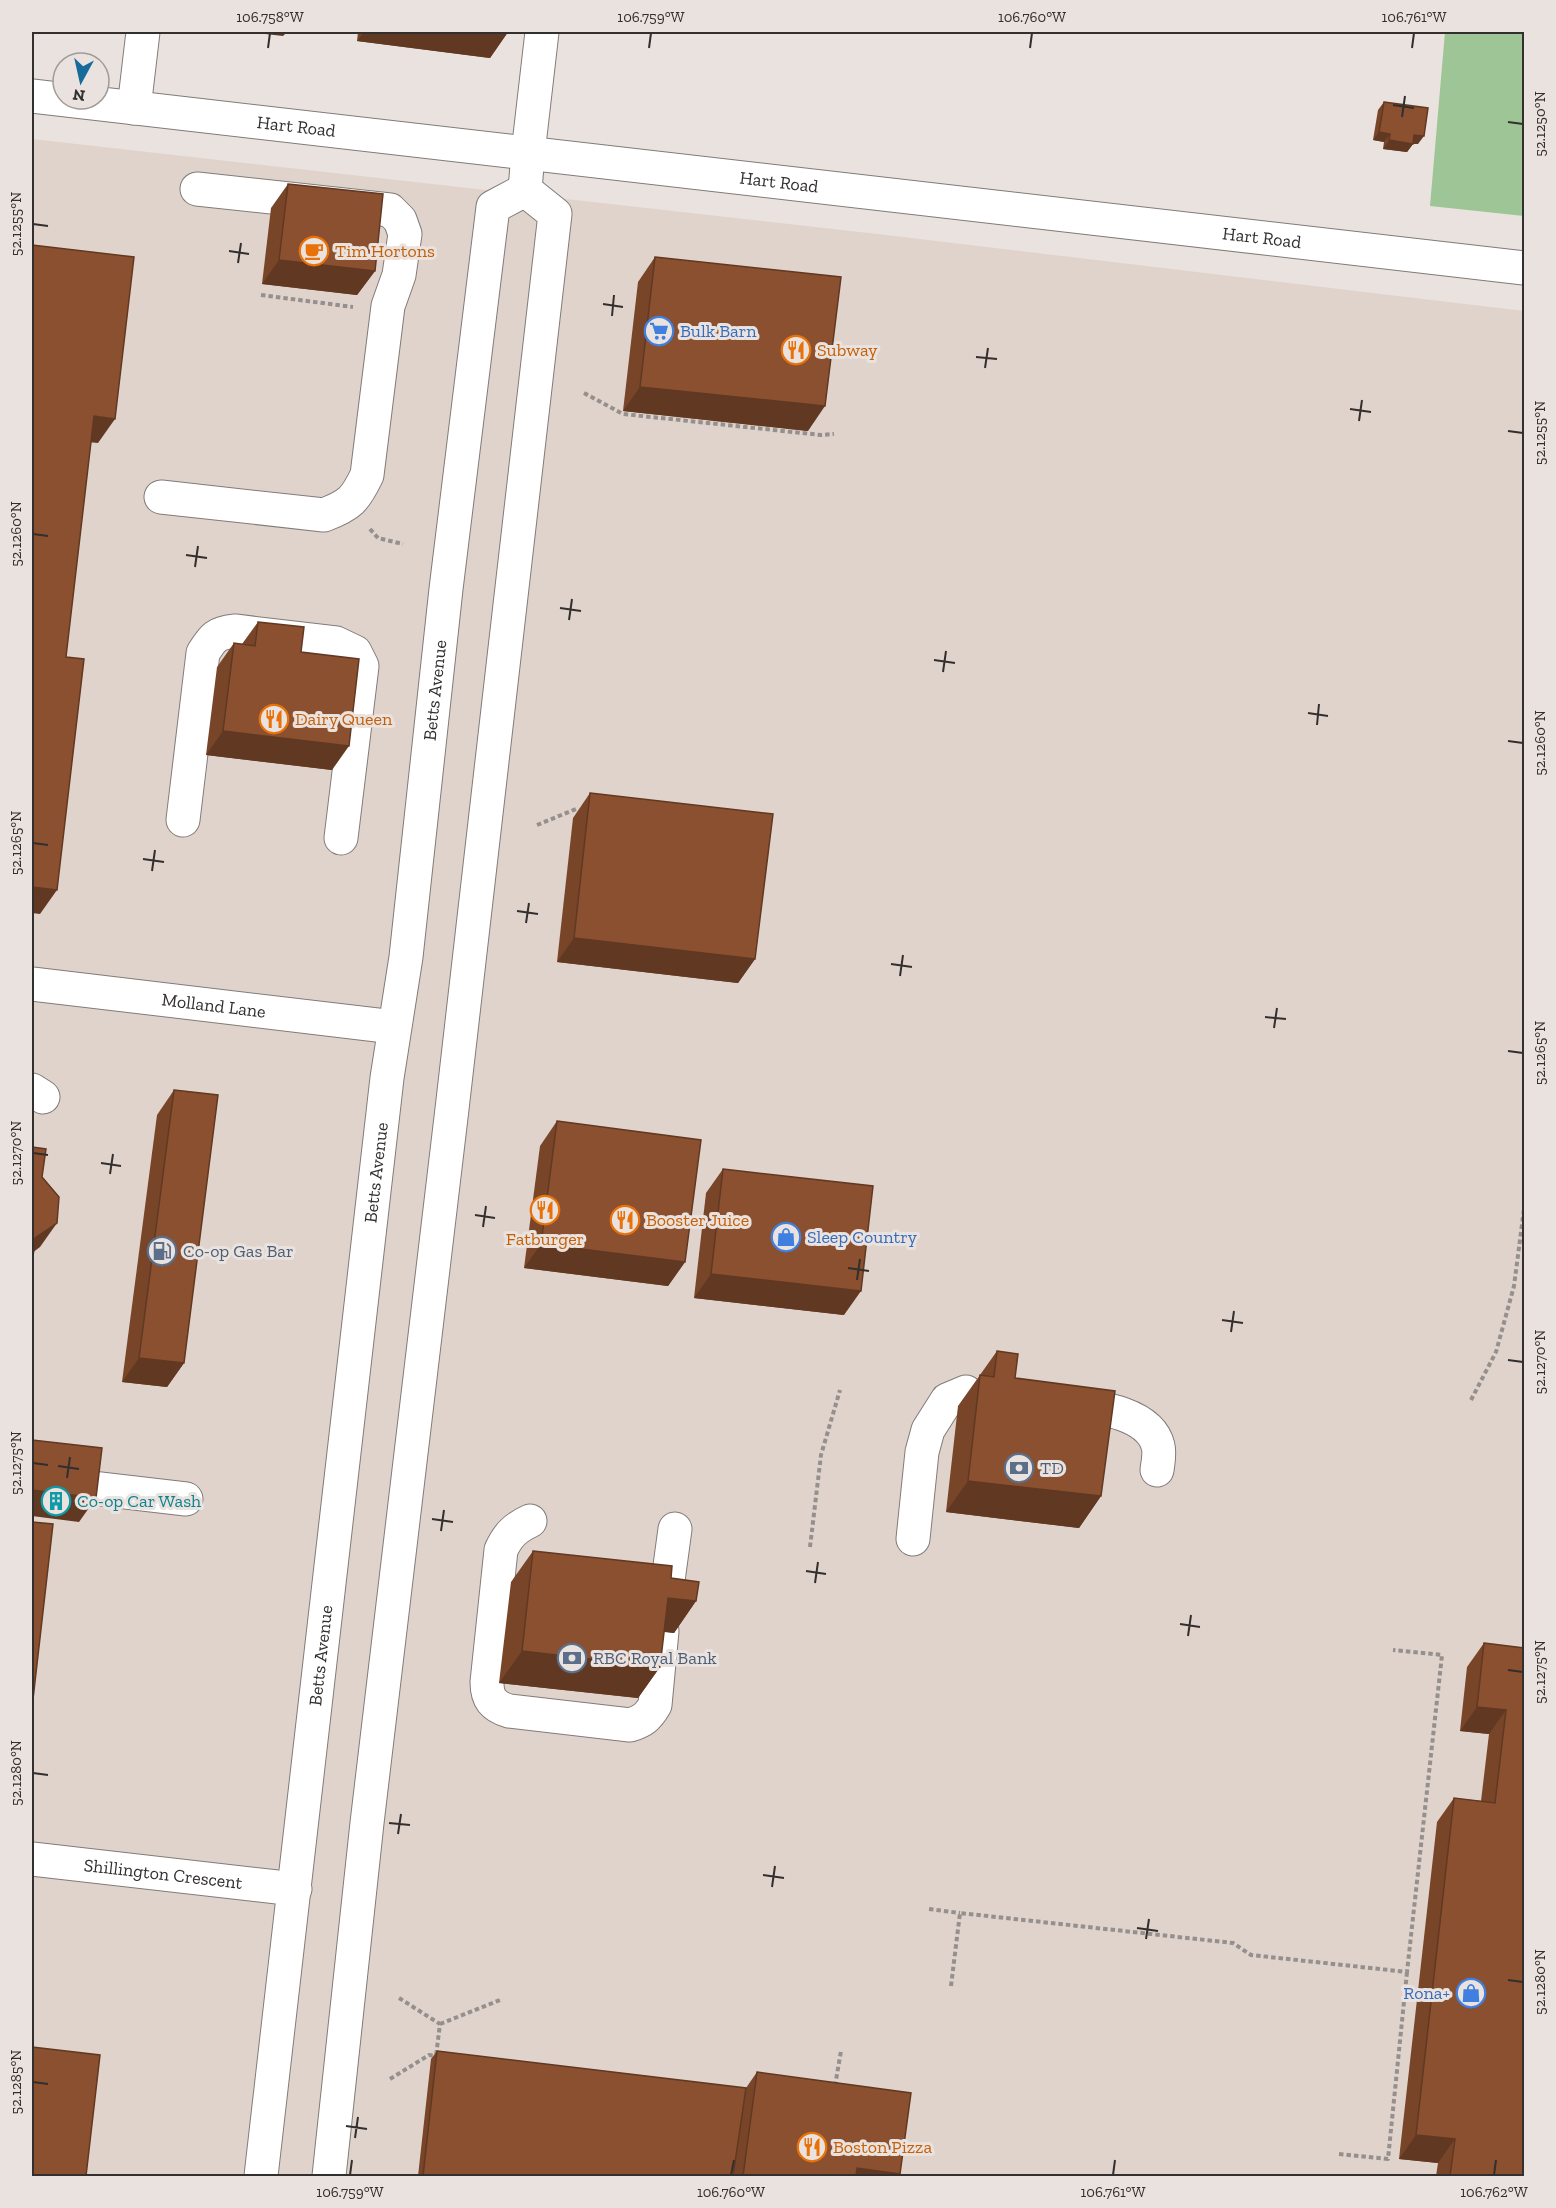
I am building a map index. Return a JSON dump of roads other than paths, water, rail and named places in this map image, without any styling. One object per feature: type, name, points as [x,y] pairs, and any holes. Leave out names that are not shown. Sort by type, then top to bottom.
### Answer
[{"type":"main road","points":[[134,108],[143,32]]},
{"type":"main road","points":[[329,2176],[366,1823],[453,1102],[555,214],[525,190],[542,32]]},
{"type":"main road","name":"Hart Road","points":[[32,96],[1524,268]]},
{"type":"main road","points":[[160,497],[324,515],[344,507],[358,494],[367,475],[388,309],[399,276],[405,234],[400,220],[390,210],[197,189]]},
{"type":"main road","name":"Betts Avenue","points":[[261,2176],[296,1889],[387,1078],[406,957],[446,589],[493,207],[525,190]]},
{"type":"main road","points":[[183,820],[203,653],[210,641],[220,633],[246,633],[336,643],[355,652],[362,666],[341,838]]},
{"type":"main road","name":"Molland Lane","points":[[32,984],[394,1027]]},
{"type":"main road","points":[[913,1539],[921,1452],[928,1430],[947,1400],[966,1392]]},
{"type":"main road","points":[[1039,1399],[1099,1408],[1129,1417],[1153,1432],[1159,1448],[1157,1470]]},
{"type":"main road","points":[[83,1486],[186,1499]]},
{"type":"main road","points":[[530,1521],[516,1528],[501,1550],[487,1682],[487,1693],[491,1702],[509,1711],[630,1725],[641,1722],[655,1705],[675,1530]]},
{"type":"main road","name":"Shillington Crescent","points":[[32,1859],[296,1889]]},
{"type":"place","name":"Tim Hortons","points":[[314,251]]},
{"type":"place","name":"Bulk Barn","points":[[659,331]]},
{"type":"place","name":"Subway","points":[[796,350]]},
{"type":"place","name":"Dairy Queen","points":[[274,719]]},
{"type":"place","name":"Fatburger","points":[[545,1210]]},
{"type":"place","name":"Booster Juice","points":[[625,1220]]},
{"type":"place","name":"Sleep Country","points":[[786,1237]]},
{"type":"place","name":"Co-op Gas Bar","points":[[162,1251]]},
{"type":"place","name":"TD","points":[[1019,1468]]},
{"type":"place","name":"Co-op Car Wash","points":[[56,1501]]},
{"type":"place","name":"RBC Royal Bank","points":[[572,1658]]},
{"type":"place","name":"Rona+","points":[[1471,1993]]},
{"type":"place","name":"Boston Pizza","points":[[812,2147]]}]
